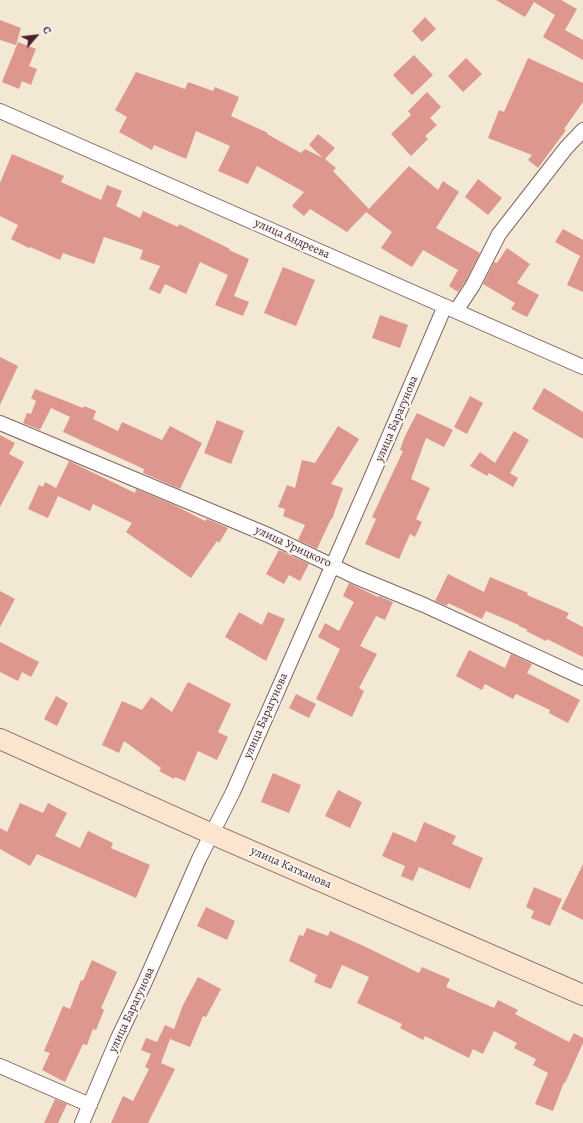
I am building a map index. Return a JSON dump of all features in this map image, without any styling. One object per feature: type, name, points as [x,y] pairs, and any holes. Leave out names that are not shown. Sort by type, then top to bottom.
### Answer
[{"type":"street","name":"улица Андреева","points":[[0,111],[583,367]]},
{"type":"street","name":"улица Барагунова","points":[[82,1123],[118,1038],[144,984],[199,859],[233,792],[332,566],[451,309],[473,285],[499,234],[566,148],[583,130]]},
{"type":"street","name":"улица Урицкого","points":[[0,423],[268,535],[356,577],[424,605],[583,678]]},
{"type":"street","name":"улица Катханова","points":[[0,740],[583,995]]},
{"type":"street","points":[[0,1066],[90,1105]]},
{"type":"building","points":[[496,0],[561,0],[577,9],[565,30],[583,40],[583,60],[543,37],[555,15],[534,2],[525,17]]},
{"type":"building","points":[[425,17],[436,29],[422,42],[412,31]]},
{"type":"building","points":[[0,20],[21,28],[16,45],[0,40]]},
{"type":"building","points":[[18,42],[36,49],[29,66],[37,69],[31,85],[22,81],[19,89],[2,82]]},
{"type":"building","points":[[414,55],[433,75],[412,95],[393,75]]},
{"type":"building","points":[[466,58],[482,74],[463,92],[448,76]]},
{"type":"building","points":[[528,58],[583,83],[583,102],[564,129],[566,130],[538,168],[528,160],[532,155],[488,138],[499,110],[504,112]]},
{"type":"building","points":[[136,72],[185,89],[188,82],[213,91],[215,87],[239,97],[231,116],[268,133],[267,134],[301,153],[305,149],[323,158],[309,145],[318,134],[335,148],[325,159],[336,168],[333,171],[369,209],[347,232],[310,209],[304,216],[292,206],[304,192],[257,166],[248,184],[218,171],[230,146],[196,131],[186,159],[154,145],[152,150],[119,132],[127,117],[115,110]]},
{"type":"building","points":[[427,92],[441,107],[430,118],[437,125],[425,136],[428,139],[411,156],[391,134],[411,115],[408,111]]},
{"type":"building","points":[[12,154],[64,176],[61,182],[101,200],[107,185],[122,191],[116,206],[140,218],[143,211],[178,227],[179,224],[249,259],[234,296],[249,302],[243,316],[215,305],[228,275],[200,262],[186,294],[165,284],[160,294],[149,289],[160,266],[140,259],[143,250],[104,237],[94,264],[63,253],[60,260],[11,239],[18,225],[0,216],[0,183]]},
{"type":"building","points":[[409,166],[438,190],[443,181],[459,192],[436,228],[480,253],[466,281],[458,292],[449,286],[458,270],[423,250],[412,267],[381,248],[392,232],[366,212]]},
{"type":"building","points":[[478,179],[502,198],[488,215],[465,197]]},
{"type":"building","points":[[563,229],[583,240],[583,292],[567,285],[580,256],[555,242]]},
{"type":"building","points":[[507,248],[530,264],[517,283],[539,295],[527,317],[511,309],[515,303],[483,284],[494,262],[497,263]]},
{"type":"building","points":[[283,267],[315,280],[296,326],[264,313]]},
{"type":"building","points":[[380,315],[408,325],[400,348],[372,338]]},
{"type":"building","points":[[0,357],[18,366],[0,405]]},
{"type":"building","points":[[544,388],[583,412],[583,439],[532,409]]},
{"type":"building","points":[[35,389],[83,408],[84,406],[96,411],[93,419],[118,431],[122,422],[162,440],[170,426],[202,443],[180,489],[143,473],[144,469],[63,432],[70,417],[51,408],[40,430],[23,423],[27,413],[31,414],[36,401],[31,398]]},
{"type":"building","points":[[470,396],[483,403],[467,434],[454,427]]},
{"type":"building","points":[[417,413],[453,430],[444,447],[426,438],[411,479],[430,488],[416,519],[422,522],[415,537],[410,534],[399,559],[365,544],[376,519],[372,517],[403,451],[400,450],[405,436]]},
{"type":"building","points":[[217,420],[244,431],[231,464],[204,453]]},
{"type":"building","points":[[338,426],[359,439],[331,484],[343,488],[332,519],[317,549],[298,540],[305,525],[283,516],[285,509],[278,507],[287,485],[295,488],[302,460],[315,463]]},
{"type":"building","points":[[514,431],[529,440],[510,473],[518,478],[513,487],[489,473],[487,476],[470,466],[480,452],[495,463]]},
{"type":"building","points":[[0,435],[15,443],[9,454],[24,462],[0,507]]},
{"type":"building","points":[[69,461],[135,493],[136,489],[172,504],[205,521],[207,519],[228,528],[219,543],[217,541],[191,578],[126,532],[132,523],[93,504],[90,511],[58,496],[48,518],[28,509],[39,485],[43,487],[45,482],[56,488]]},
{"type":"building","points":[[279,550],[309,564],[300,581],[289,575],[284,584],[266,574]]},
{"type":"building","points":[[448,574],[484,592],[490,577],[569,613],[566,618],[583,627],[583,657],[547,639],[546,641],[526,631],[528,630],[519,625],[486,611],[482,619],[448,603],[447,606],[435,601]]},
{"type":"building","points":[[349,583],[378,597],[379,596],[393,602],[385,620],[376,616],[360,646],[377,654],[359,688],[364,691],[352,717],[316,699],[340,649],[318,637],[325,623],[339,631],[354,602],[343,596]]},
{"type":"building","points":[[0,591],[15,599],[0,627]]},
{"type":"building","points":[[239,612],[262,625],[268,612],[285,619],[266,661],[225,637]]},
{"type":"building","points":[[0,642],[39,662],[31,677],[22,672],[18,681],[0,672]]},
{"type":"building","points":[[469,650],[505,668],[511,654],[532,664],[527,673],[580,700],[568,723],[549,713],[550,710],[516,694],[513,699],[485,684],[482,690],[456,676]]},
{"type":"building","points":[[188,682],[231,704],[218,732],[228,737],[217,760],[198,751],[185,781],[175,777],[174,779],[159,771],[161,768],[124,741],[119,753],[102,745],[122,701],[142,710],[151,697],[172,712]]},
{"type":"building","points":[[296,694],[316,704],[309,718],[289,708]]},
{"type":"building","points":[[56,696],[68,703],[57,726],[44,719]]},
{"type":"building","points":[[273,773],[301,785],[289,813],[261,802]]},
{"type":"building","points":[[338,790],[362,802],[350,828],[325,816]]},
{"type":"building","points":[[20,803],[43,813],[48,803],[67,813],[55,836],[80,848],[88,831],[113,843],[111,848],[150,865],[136,898],[37,854],[30,866],[0,849],[0,828],[7,832]]},
{"type":"building","points":[[424,822],[456,836],[452,844],[483,858],[470,889],[419,867],[413,881],[401,876],[405,866],[382,856],[393,832],[416,842]]},
{"type":"building","points":[[583,864],[583,920],[561,909]]},
{"type":"building","points":[[534,887],[562,899],[550,926],[531,918],[534,911],[526,907]]},
{"type":"building","points":[[206,907],[235,921],[227,940],[197,926]]},
{"type":"building","points":[[307,928],[328,936],[330,931],[419,973],[422,967],[450,979],[446,987],[494,1008],[498,1000],[518,1010],[515,1014],[569,1042],[574,1033],[583,1038],[583,1043],[565,1083],[564,1082],[553,1111],[535,1104],[548,1073],[533,1065],[536,1059],[514,1048],[517,1043],[494,1031],[483,1054],[473,1049],[469,1058],[425,1036],[423,1040],[400,1028],[402,1024],[357,1003],[369,977],[342,965],[331,989],[314,982],[317,975],[289,961],[299,935],[303,936]]},
{"type":"building","points":[[92,960],[117,972],[101,1008],[104,1010],[96,1030],[93,1029],[87,1045],[83,1044],[65,1082],[42,1070],[50,1053],[44,1051],[63,1006],[70,1009],[81,980],[83,981]]},
{"type":"building","points":[[198,977],[221,989],[206,1017],[203,1016],[190,1047],[170,1039],[161,1063],[175,1069],[148,1123],[111,1123],[123,1096],[133,1101],[149,1069],[145,1067],[151,1054],[141,1050],[146,1038],[157,1042],[165,1025],[174,1029],[183,1005]]},
{"type":"building","points":[[55,1099],[67,1104],[58,1123],[44,1123]]}]
